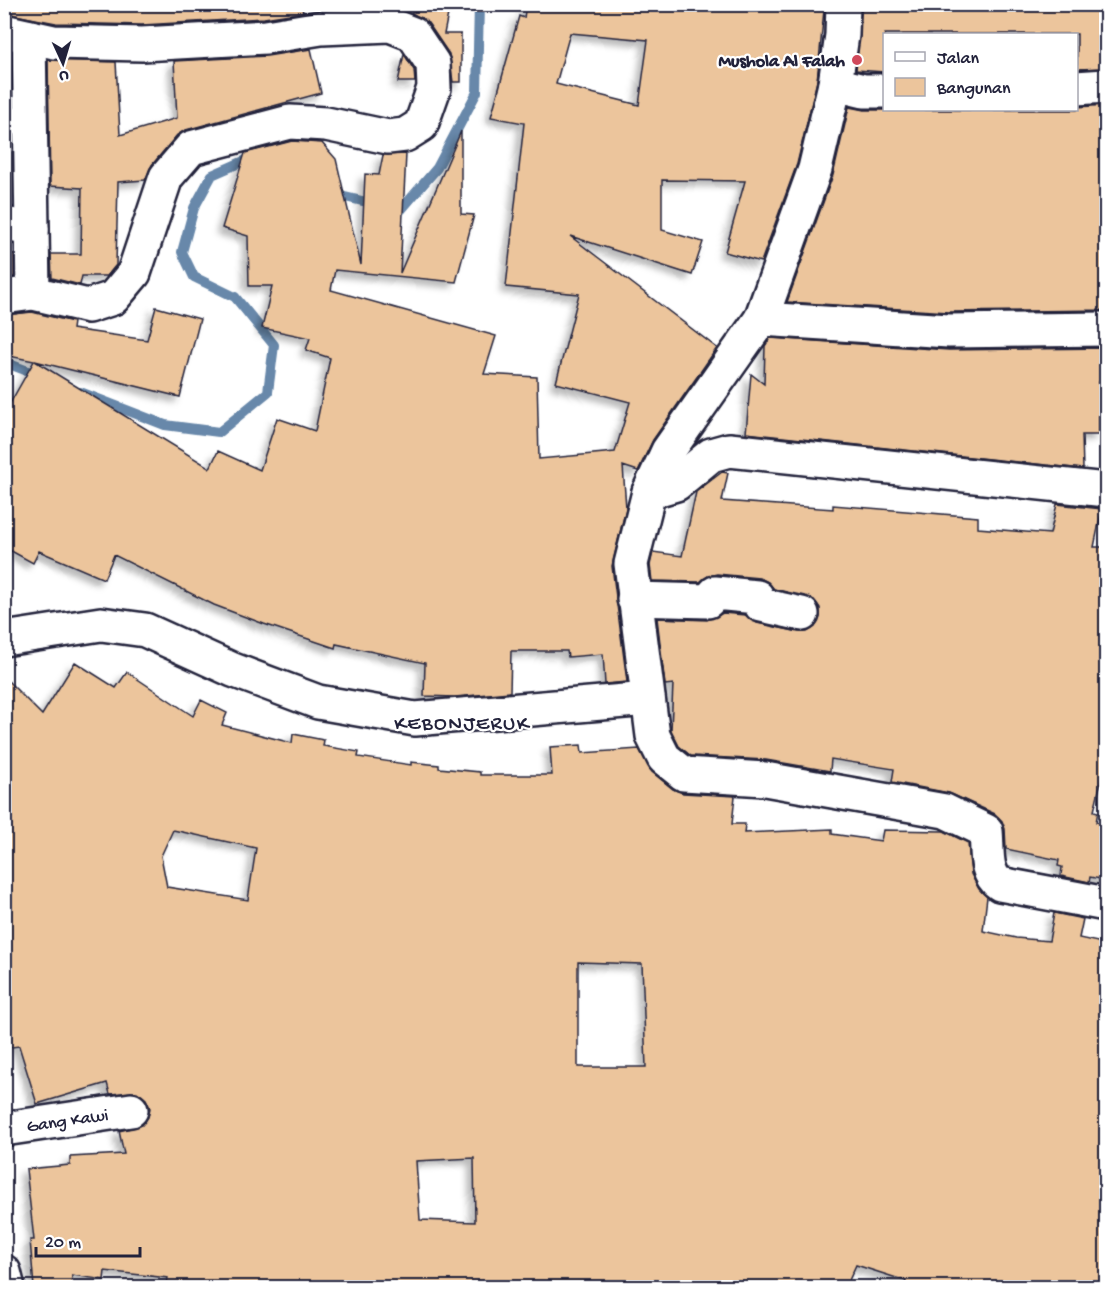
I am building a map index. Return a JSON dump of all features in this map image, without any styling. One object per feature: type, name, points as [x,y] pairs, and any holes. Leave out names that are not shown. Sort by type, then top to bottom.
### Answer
[{"type":"street","points":[[843,4],[842,35],[835,84],[814,170],[761,319],[668,451],[649,492],[631,564],[653,736],[664,758],[684,774],[765,779],[945,811],[986,831],[989,871],[992,878],[1000,884],[1107,904]]},
{"type":"street","points":[[392,15],[413,34],[433,64],[434,87],[421,125],[405,135],[388,137],[326,124],[290,122],[191,148],[166,177],[134,273],[113,298],[88,306],[19,295],[17,34],[54,42],[142,44],[266,37],[392,15]]},
{"type":"street","points":[[835,84],[864,91],[883,91]]},
{"type":"street","points":[[1078,88],[1107,87]]},
{"type":"street","points":[[761,319],[949,331],[1107,329]]},
{"type":"street","points":[[649,492],[676,484],[711,455],[729,450],[1107,489]]},
{"type":"street","points":[[634,599],[708,601],[715,593],[757,597],[760,605],[802,615]]},
{"type":"street","points":[[4,639],[101,624],[145,630],[233,670],[318,702],[415,719],[648,699]]},
{"type":"street","name":"Gang Kawi","points":[[4,1129],[131,1110]]},
{"type":"street","points":[[4,1272],[8,1287]]},
{"type":"building","points":[[4,4],[301,4],[303,12],[264,18],[142,25],[56,23],[4,13]]},
{"type":"building","points":[[414,4],[450,4],[444,34],[461,34],[461,82],[453,82],[449,54],[428,23],[412,13]]},
{"type":"building","points":[[526,4],[684,4],[711,7],[711,4],[749,4],[824,10],[817,81],[797,164],[761,262],[725,252],[745,181],[662,180],[662,230],[703,242],[692,275],[570,236],[717,348],[653,440],[638,471],[623,466],[626,508],[612,566],[627,682],[605,684],[603,654],[568,657],[567,651],[511,651],[510,692],[455,697],[424,696],[425,663],[336,644],[335,648],[264,624],[214,605],[114,555],[104,579],[39,551],[33,563],[4,547],[4,414],[34,361],[4,355],[4,315],[32,312],[73,322],[72,329],[147,340],[156,307],[200,319],[180,397],[35,361],[210,468],[218,451],[260,470],[277,418],[315,431],[330,358],[306,350],[310,338],[262,328],[272,286],[249,286],[248,236],[222,228],[245,153],[292,141],[322,143],[336,159],[361,265],[365,174],[379,175],[383,155],[406,154],[400,273],[461,131],[461,214],[474,215],[456,282],[335,270],[331,290],[496,336],[484,374],[537,377],[539,459],[615,452],[630,402],[556,383],[579,294],[506,287],[524,123],[491,117],[519,16],[524,18]],"holes":[[[570,33],[648,40],[639,105],[556,84]]]},
{"type":"building","points":[[862,4],[1022,4],[1022,9],[1056,4],[1098,4],[1100,25],[1107,24],[1107,68],[1078,69],[1078,33],[883,33],[883,72],[856,70]]},
{"type":"building","points":[[311,49],[321,93],[186,130],[177,135],[152,165],[145,180],[118,182],[116,265],[107,276],[82,276],[80,285],[52,278],[51,254],[81,254],[82,188],[50,186],[48,60],[116,62],[120,135],[177,118],[174,61],[267,56]]},
{"type":"building","points":[[4,50],[10,52],[12,120],[4,119]]},
{"type":"building","points":[[404,54],[414,70],[415,82],[398,82]]},
{"type":"building","points":[[1107,105],[1107,310],[949,312],[787,302],[833,175],[849,107],[883,111],[1078,111],[1078,107]]},
{"type":"building","points":[[4,253],[14,254],[14,277],[4,278]]},
{"type":"building","points":[[770,338],[949,350],[1107,348],[1107,382],[1099,382],[1099,435],[1082,435],[1083,469],[746,433],[751,374],[764,384],[765,346]]},
{"type":"building","points":[[722,472],[728,473],[722,501],[833,509],[833,505],[978,517],[978,528],[1050,534],[1057,504],[1102,509],[1094,547],[1107,547],[1107,756],[1094,811],[1098,812],[1096,822],[1107,824],[1107,880],[1090,877],[1089,882],[1061,876],[1062,867],[1058,866],[1059,860],[1006,849],[1005,829],[1002,821],[995,814],[949,793],[892,782],[894,769],[831,759],[830,771],[766,760],[691,756],[679,746],[671,730],[673,684],[665,685],[657,618],[707,620],[723,613],[745,615],[757,623],[807,632],[815,627],[820,617],[820,608],[814,600],[774,589],[768,582],[759,578],[717,574],[708,576],[700,582],[652,581],[650,565],[653,552],[682,556],[696,492]]},
{"type":"building","points":[[75,662],[116,688],[127,672],[193,716],[201,700],[227,713],[222,725],[292,743],[293,734],[324,740],[323,746],[359,752],[358,757],[411,765],[411,762],[439,765],[439,768],[480,772],[480,775],[552,775],[550,747],[581,745],[582,753],[639,749],[652,772],[673,789],[683,793],[735,796],[732,824],[745,824],[744,833],[832,829],[832,834],[881,841],[883,830],[944,831],[968,843],[971,874],[979,889],[987,897],[983,931],[1016,938],[1049,941],[1054,913],[1083,919],[1079,938],[1107,944],[1107,1287],[904,1287],[906,1281],[856,1265],[846,1287],[417,1285],[416,1287],[166,1287],[168,1278],[105,1271],[104,1280],[72,1275],[71,1287],[34,1287],[30,1240],[34,1240],[26,1169],[70,1165],[70,1157],[124,1154],[119,1131],[142,1125],[148,1117],[150,1108],[146,1099],[137,1092],[110,1094],[107,1083],[37,1104],[19,1046],[4,1048],[4,677],[42,715]],"holes":[[[173,830],[256,848],[248,900],[167,887],[161,856]],[[578,962],[642,964],[646,1067],[578,1067]],[[474,1158],[475,1222],[420,1220],[416,1161]]]},
{"type":"waterway","points":[[332,194],[401,210],[437,168],[477,92],[479,4]]},
{"type":"waterway","points":[[80,392],[165,425],[219,432],[268,392],[274,345],[235,297],[194,277],[182,252],[194,208],[212,175],[253,157]]},
{"type":"waterway","points":[[4,362],[41,376]]},
{"type":"place","name":"Mushola Al Falah","points":[[857,60]]},
{"type":"district","name":"KEBONJERUK","points":[[462,722]]}]
